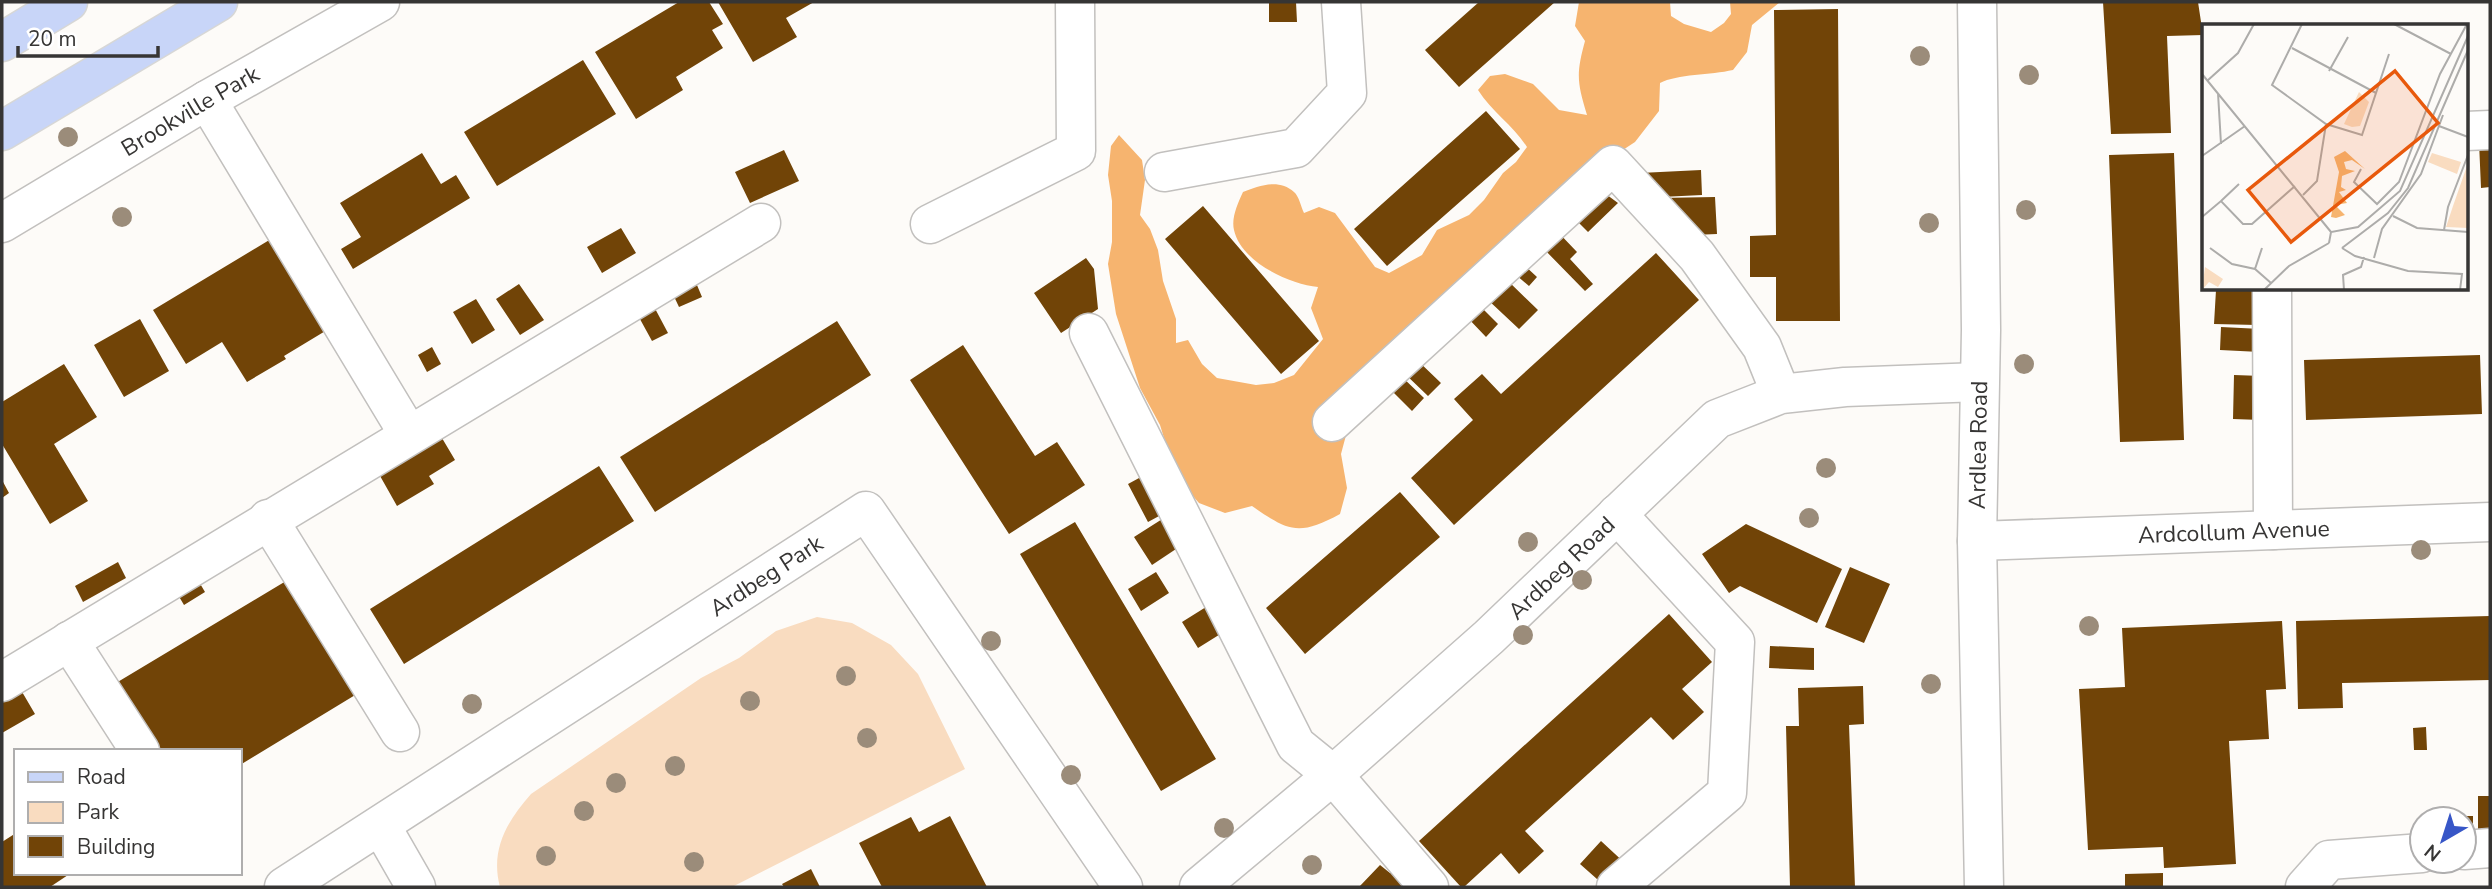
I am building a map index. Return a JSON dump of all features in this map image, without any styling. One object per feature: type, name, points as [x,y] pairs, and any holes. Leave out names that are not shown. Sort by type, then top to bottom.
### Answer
[{"type":"main road","points":[[2,42],[68,2]]},
{"type":"main road","points":[[2,131],[218,2]]},
{"type":"street","name":"Brookville Park","points":[[2,223],[207,100],[380,2]]},
{"type":"street","points":[[930,224],[1076,151],[1075,2]]},
{"type":"street","points":[[1164,172],[1296,148],[1347,93],[1341,2]]},
{"type":"street","name":"Ardlea Road","points":[[1978,2],[1981,330],[1977,541],[1984,887]]},
{"type":"street","points":[[207,100],[409,435]]},
{"type":"street","points":[[2468,131],[2490,130]]},
{"type":"street","points":[[1332,422],[1613,165],[1705,267],[1762,347],[1781,394]]},
{"type":"street","points":[[2,682],[761,222]]},
{"type":"street","points":[[2272,290],[2273,530]]},
{"type":"street","points":[[1089,333],[1296,745],[1333,775],[1429,887]]},
{"type":"street","name":"Ardbeg Road","points":[[1199,887],[1333,775],[1489,637],[1717,419],[1781,394],[1845,387],[1979,382]]},
{"type":"street","name":"Ardbeg Park","points":[[284,887],[866,511],[1123,887]]},
{"type":"street","points":[[1616,887],[1727,793],[1735,642],[1617,514]]},
{"type":"street","points":[[268,519],[400,732]]},
{"type":"street","name":"Ardcollum Avenue","points":[[1977,541],[2490,522]]},
{"type":"street","points":[[69,641],[138,749]]},
{"type":"street","points":[[381,826],[416,887]]},
{"type":"street","points":[[2305,887],[2329,860],[2408,854]]},
{"type":"green space","points":[[817,617],[852,623],[891,645],[918,674],[965,769],[732,887],[500,887],[497,873],[499,848],[508,826],[531,794],[701,678],[739,658],[776,631]]},
{"type":"shaded area","points":[[1579,2],[1670,2],[1671,16],[1684,24],[1711,32],[1731,14],[1730,2],[1780,2],[1752,25],[1747,52],[1733,70],[1675,78],[1660,83],[1659,111],[1635,142],[1597,167],[1349,424],[1341,454],[1347,488],[1340,514],[1314,526],[1294,528],[1285,526],[1252,506],[1225,513],[1199,503],[1185,487],[1170,457],[1160,425],[1140,388],[1116,314],[1108,264],[1112,242],[1112,201],[1108,175],[1111,146],[1119,135],[1142,160],[1145,180],[1140,215],[1150,229],[1158,250],[1163,281],[1176,319],[1176,343],[1188,340],[1202,364],[1217,378],[1256,385],[1274,383],[1294,375],[1323,339],[1311,308],[1318,287],[1294,281],[1268,269],[1238,242],[1233,221],[1243,192],[1268,184],[1282,185],[1296,194],[1304,213],[1319,207],[1335,213],[1375,267],[1389,273],[1422,255],[1437,230],[1469,215],[1527,147],[1478,90],[1490,76],[1505,74],[1533,84],[1559,110],[1587,115],[1579,78],[1585,41],[1575,26]]},
{"type":"building","points":[[679,2],[709,2],[723,24],[712,30],[723,48],[676,77],[683,90],[636,119],[595,52]]},
{"type":"building","points":[[718,2],[814,2],[786,18],[797,37],[753,62]]},
{"type":"building","points":[[1269,2],[1296,2],[1297,22],[1269,22]]},
{"type":"building","points":[[1479,2],[1555,2],[1459,87],[1425,50]]},
{"type":"building","points":[[2103,2],[2198,2],[2202,35],[2167,36],[2171,133],[2111,134]]},
{"type":"building","points":[[1838,9],[1840,321],[1776,321],[1776,277],[1750,277],[1750,236],[1776,235],[1774,10]]},
{"type":"building","points":[[583,60],[616,114],[497,186],[464,132]]},
{"type":"building","points":[[1486,111],[1520,149],[1387,266],[1354,229]]},
{"type":"building","points":[[2479,142],[2490,142],[2490,187],[2481,188]]},
{"type":"building","points":[[784,150],[799,181],[750,203],[735,172]]},
{"type":"building","points":[[422,153],[441,184],[456,175],[470,198],[353,269],[341,249],[361,237],[340,203]]},
{"type":"building","points":[[2174,153],[2184,440],[2120,442],[2109,155]]},
{"type":"building","points":[[1701,170],[1702,195],[1661,197],[1640,173]]},
{"type":"building","points":[[1599,189],[1618,203],[1588,232],[1572,216]]},
{"type":"building","points":[[1715,197],[1717,234],[1693,235],[1659,198]]},
{"type":"building","points":[[1203,206],[1319,341],[1281,374],[1165,239]]},
{"type":"building","points":[[621,228],[636,253],[602,273],[587,247]]},
{"type":"building","points":[[1555,229],[1577,252],[1570,259],[1593,284],[1585,291],[1540,245]]},
{"type":"building","points":[[271,239],[327,330],[247,382],[222,342],[186,364],[153,310]]},
{"type":"building","points":[[1656,253],[1699,300],[1454,525],[1411,478],[1473,420],[1454,399],[1482,374],[1501,394]]},
{"type":"building","points":[[1086,258],[1094,269],[1098,309],[1061,333],[1034,293]]},
{"type":"building","points":[[1524,265],[1537,277],[1529,286],[1516,275]]},
{"type":"building","points":[[694,278],[702,297],[679,307],[670,288]]},
{"type":"building","points":[[1506,279],[1538,310],[1519,329],[1487,299]]},
{"type":"building","points":[[519,284],[544,320],[520,335],[496,299]]},
{"type":"building","points":[[2216,290],[2258,291],[2257,325],[2214,324]]},
{"type":"building","points":[[476,299],[495,330],[472,344],[453,312]]},
{"type":"building","points":[[651,301],[668,333],[652,341],[635,310]]},
{"type":"building","points":[[1477,303],[1498,324],[1486,337],[1465,315]]},
{"type":"building","points":[[140,319],[169,371],[124,397],[94,345]]},
{"type":"building","points":[[837,321],[871,375],[655,512],[620,457]]},
{"type":"building","points":[[2221,327],[2261,329],[2260,352],[2220,350]]},
{"type":"building","points":[[963,345],[1035,456],[1057,442],[1085,485],[1009,534],[910,380]]},
{"type":"building","points":[[432,347],[441,364],[427,372],[418,355]]},
{"type":"building","points":[[2480,355],[2482,414],[2306,420],[2304,360]]},
{"type":"building","points":[[1416,359],[1441,383],[1428,396],[1403,372]]},
{"type":"building","points":[[64,364],[97,417],[54,444],[88,501],[50,524],[2,444],[2,402]]},
{"type":"building","points":[[1400,375],[1424,398],[1412,411],[1388,387]]},
{"type":"building","points":[[2234,375],[2262,376],[2261,420],[2233,419]]},
{"type":"building","points":[[439,433],[455,460],[429,476],[434,484],[397,506],[375,467]]},
{"type":"building","points":[[599,466],[634,521],[404,664],[370,609]]},
{"type":"building","points":[[1152,471],[1172,509],[1148,522],[1128,484]]},
{"type":"building","points":[[2,480],[9,493],[2,498]]},
{"type":"building","points":[[1400,492],[1440,537],[1305,654],[1266,608]]},
{"type":"building","points":[[1167,516],[1185,543],[1152,565],[1134,537]]},
{"type":"building","points":[[1075,522],[1216,759],[1161,791],[1020,554]]},
{"type":"building","points":[[1746,524],[1842,569],[1817,623],[1740,586],[1729,593],[1702,554]]},
{"type":"building","points":[[118,562],[126,578],[83,602],[75,586]]},
{"type":"building","points":[[1850,567],[1890,584],[1864,643],[1825,627]]},
{"type":"building","points":[[192,570],[205,592],[184,605],[171,583]]},
{"type":"building","points":[[301,572],[370,686],[242,764],[242,749],[156,749],[116,683]]},
{"type":"building","points":[[1156,572],[1169,593],[1141,611],[1128,589]]},
{"type":"building","points":[[1214,602],[1230,628],[1198,648],[1182,622]]},
{"type":"building","points":[[1669,614],[1712,662],[1682,689],[1704,712],[1673,740],[1651,717],[1525,831],[1544,851],[1519,874],[1501,853],[1461,887],[1419,841]]},
{"type":"building","points":[[2490,616],[2490,680],[2342,683],[2343,708],[2298,709],[2296,621]]},
{"type":"building","points":[[2282,621],[2286,689],[2266,690],[2269,739],[2229,741],[2236,864],[2164,868],[2163,847],[2088,850],[2079,689],[2125,687],[2122,628]]},
{"type":"building","points":[[1770,646],[1814,648],[1814,670],[1769,668]]},
{"type":"building","points":[[18,685],[35,714],[2,733],[2,694]]},
{"type":"building","points":[[1863,686],[1864,724],[1849,725],[1855,887],[1790,887],[1786,726],[1799,726],[1798,688]]},
{"type":"building","points":[[2426,727],[2427,750],[2414,750],[2413,728]]},
{"type":"building","points":[[2478,796],[2490,796],[2490,836],[2478,836]]},
{"type":"building","points":[[950,816],[987,887],[882,887],[859,843],[911,817],[919,832]]},
{"type":"building","points":[[14,834],[14,875],[68,875],[50,887],[2,887],[2,842]]},
{"type":"building","points":[[1601,841],[1628,866],[1606,887],[1580,864]]},
{"type":"building","points":[[1399,864],[1422,887],[1359,887],[1380,865],[1390,873]]},
{"type":"building","points":[[811,869],[820,887],[784,887],[782,884]]},
{"type":"building","points":[[2163,873],[2163,887],[2125,887],[2125,874]]}]
